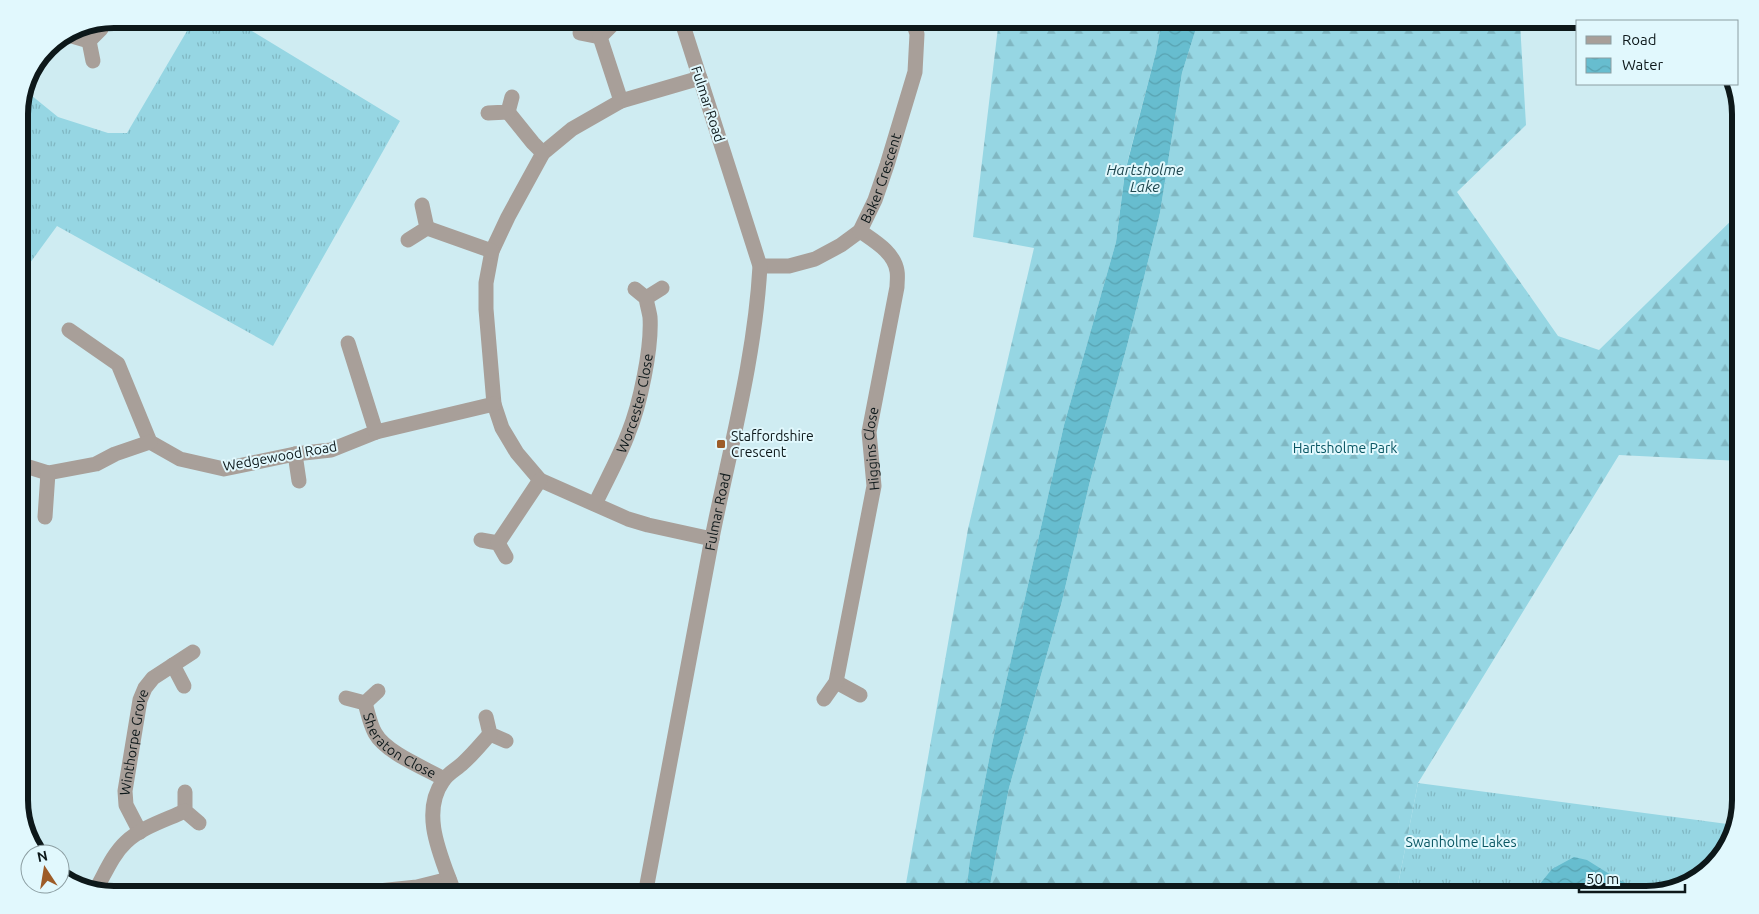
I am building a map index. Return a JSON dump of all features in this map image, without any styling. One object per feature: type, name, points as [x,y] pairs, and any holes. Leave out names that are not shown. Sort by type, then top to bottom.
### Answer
[{"type":"street","points":[[600,37],[609,28]]},
{"type":"street","name":"Fulmar Road","points":[[647,886],[712,539],[752,341],[758,306],[760,266],[684,28]]},
{"type":"street","name":"Baker Crescent","points":[[760,266],[789,266],[815,259],[841,245],[860,231],[881,183],[915,72],[917,34],[915,28]]},
{"type":"street","points":[[89,41],[101,29]]},
{"type":"street","points":[[580,33],[600,37]]},
{"type":"street","points":[[75,37],[89,41]]},
{"type":"street","points":[[600,37],[621,101]]},
{"type":"street","points":[[89,41],[93,61]]},
{"type":"street","points":[[700,78],[621,101],[572,129],[543,153],[508,217],[492,251],[486,282],[486,300],[494,404],[502,428],[517,453],[540,480],[628,519],[712,539]]},
{"type":"street","points":[[508,112],[512,97]]},
{"type":"street","points":[[508,112],[543,153]]},
{"type":"street","points":[[488,113],[508,112]]},
{"type":"street","points":[[422,205],[427,228]]},
{"type":"street","points":[[427,228],[492,251]]},
{"type":"street","points":[[408,240],[427,228]]},
{"type":"street","name":"Higgins Close","points":[[824,699],[836,682],[874,486],[869,432],[897,288],[898,272],[893,259],[860,231]]},
{"type":"street","name":"Worcester Close","points":[[596,504],[629,433],[638,400],[650,336],[650,317],[640,294],[662,288]]},
{"type":"street","points":[[28,467],[48,473],[96,464],[115,454],[150,442],[118,364],[69,330]]},
{"type":"street","points":[[348,343],[376,432]]},
{"type":"street","name":"Wedgewood Road","points":[[150,442],[180,459],[224,470],[295,454],[330,450],[376,432],[494,404]]},
{"type":"street","points":[[295,454],[299,481]]},
{"type":"street","points":[[45,517],[48,473]]},
{"type":"street","points":[[498,544],[540,480]]},
{"type":"street","points":[[481,540],[498,544],[506,557]]},
{"type":"street","name":"Winthorpe Grove","points":[[140,832],[126,804],[125,791],[140,700],[145,688],[153,678],[193,652]]},
{"type":"street","points":[[173,665],[184,686]]},
{"type":"street","points":[[836,682],[860,695]]},
{"type":"street","name":"Sheraton Close","points":[[365,703],[378,691]]},
{"type":"street","name":"Sheraton Close","points":[[346,698],[365,703]]},
{"type":"street","name":"Sheraton Close","points":[[365,703],[375,733],[382,742],[395,752],[444,779]]},
{"type":"street","points":[[486,717],[490,734]]},
{"type":"street","points":[[452,886],[433,831],[432,808],[436,793],[444,779],[463,763],[490,734]]},
{"type":"street","points":[[490,734],[506,741]]},
{"type":"street","points":[[185,792],[185,811],[199,824]]},
{"type":"street","points":[[98,885],[113,859],[126,842],[140,832],[185,811]]},
{"type":"street","points":[[421,886],[449,879]]},
{"type":"green space","points":[[189,28],[247,28],[400,121],[273,346],[57,226],[28,266],[28,108],[30,94],[58,117],[108,133],[127,133]]},
{"type":"green space","points":[[998,28],[1160,28],[1156,52],[1125,171],[1116,242],[1064,425],[992,744],[970,858],[967,886],[906,886],[968,529],[1034,248],[973,237]]},
{"type":"green space","name":"Hartsholme Park","points":[[1196,28],[1520,28],[1526,125],[1457,192],[1558,336],[1599,350],[1731,221],[1732,461],[1619,455],[1418,783],[1398,886],[990,886],[1009,788],[1062,601],[1090,481],[1127,346],[1160,213],[1182,73]]},
{"type":"green space","name":"Swanholme Lakes","points":[[1418,783],[1728,824],[1723,839],[1702,865],[1693,872],[1668,884],[1657,886],[1398,886]]},
{"type":"water","name":"Hartsholme Lake","points":[[1160,28],[1196,28],[1182,73],[1160,213],[1127,346],[1090,481],[1062,601],[1009,788],[990,886],[967,886],[970,858],[992,744],[1064,425],[1116,242],[1125,172]]},
{"type":"water","points":[[1574,857],[1587,860],[1619,880],[1633,886],[1538,886],[1552,869]]},
{"type":"place","name":"Staffordshire Crescent","points":[[721,444]]}]
